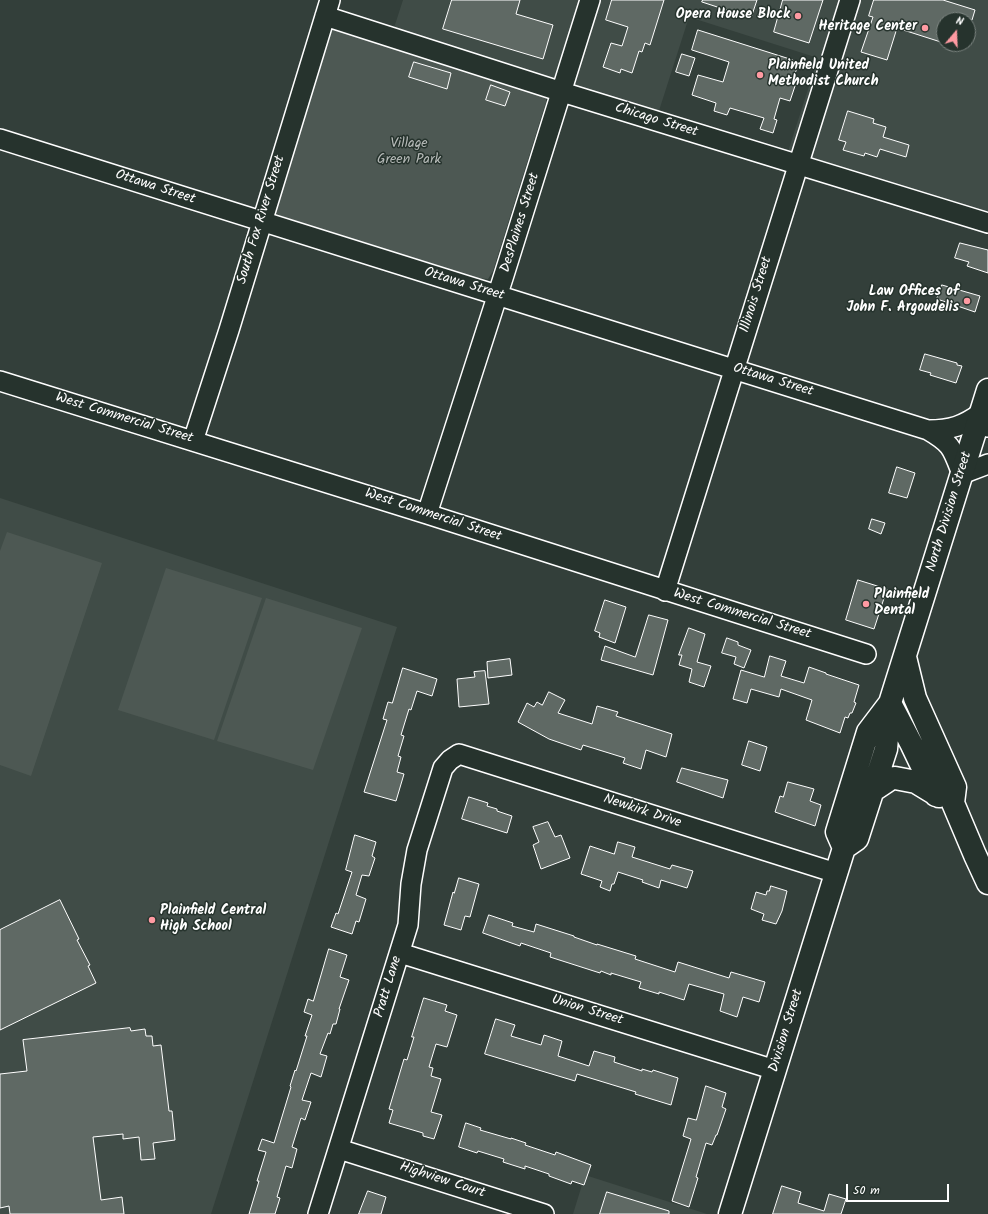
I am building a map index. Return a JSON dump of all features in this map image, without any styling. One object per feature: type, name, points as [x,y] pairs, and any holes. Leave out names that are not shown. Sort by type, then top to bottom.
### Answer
[{"type":"main road","name":"North Division Street","points":[[890,703],[962,474],[984,420],[988,390]]},
{"type":"main road","points":[[905,657],[915,698],[955,787],[944,799]]},
{"type":"main road","points":[[844,848],[837,832],[868,732],[890,703],[912,745],[981,857],[988,883]]},
{"type":"main road","name":"Division Street","points":[[730,1214],[844,848],[857,839],[886,749],[890,703]]},
{"type":"main road","points":[[872,791],[890,779],[895,778],[916,782],[944,799]]},
{"type":"street","name":"DesPlaines Street","points":[[427,514],[498,296],[590,0]]},
{"type":"street","name":"Illinois Street","points":[[665,591],[733,369],[833,58],[850,0]]},
{"type":"street","name":"Chicago Street","points":[[328,8],[562,92],[988,223]]},
{"type":"street","name":"South Fox River Street","points":[[193,441],[229,330],[328,8]]},
{"type":"street","name":"Ottawa Street","points":[[0,139],[928,430],[948,443],[953,450],[962,474]]},
{"type":"street","name":"West Commercial Street","points":[[0,380],[866,654]]},
{"type":"street","name":"Ottawa Street","points":[[928,430],[943,430],[970,422],[984,420]]},
{"type":"street","points":[[962,474],[988,464]]},
{"type":"street","name":"Newkirk Drive","points":[[450,760],[459,754],[836,873]]},
{"type":"street","name":"Pratt Lane","points":[[318,1214],[408,925],[411,884],[417,850],[444,768],[450,760]]},
{"type":"street","name":"Union Street","points":[[400,953],[775,1070]]},
{"type":"street","name":"Highview Court","points":[[339,1149],[544,1214]]},
{"type":"shaded area","points":[[403,0],[988,0],[988,221],[786,158],[818,58],[689,17],[657,117],[392,34]]},
{"type":"shaded area","name":"Plainfield Central High School","points":[[0,498],[397,627],[211,1214],[0,1214]]},
{"type":"shaded area","points":[[585,1175],[707,1214],[573,1214]]},
{"type":"green space","name":"Village Green Park","points":[[330,27],[544,94],[546,97],[546,102],[493,271],[488,279],[477,278],[281,216],[276,213],[273,208]]},
{"type":"green space","points":[[7,532],[102,563],[31,776],[0,765],[0,551]]},
{"type":"green space","points":[[166,568],[262,598],[214,740],[118,710]]},
{"type":"green space","points":[[266,598],[362,628],[313,770],[217,741]]},
{"type":"building","points":[[452,0],[520,0],[516,14],[553,25],[543,59],[443,29]]},
{"type":"building","points":[[612,0],[664,0],[650,45],[645,43],[642,52],[639,51],[632,73],[621,69],[620,73],[603,67],[611,43],[622,46],[628,27],[606,20]]},
{"type":"building","points":[[703,0],[757,0],[751,18],[702,2]]},
{"type":"building","name":"Opera House Block","points":[[783,0],[823,0],[809,43],[774,32]]},
{"type":"building","name":"Heritage Center","points":[[874,0],[943,0],[975,10],[974,12],[936,12],[936,40],[897,28],[887,60],[861,52],[873,17],[869,16]]},
{"type":"building","name":"Plainfield United Methodist Church","points":[[698,30],[793,60],[791,67],[797,68],[792,82],[796,83],[790,101],[780,98],[774,119],[777,120],[773,133],[760,129],[764,118],[730,108],[727,115],[714,111],[716,103],[692,95],[698,75],[723,82],[729,62],[692,50]]},
{"type":"building","points":[[682,54],[695,58],[689,76],[676,72]]},
{"type":"building","points":[[414,62],[451,73],[447,89],[409,77]]},
{"type":"building","points":[[491,85],[510,92],[505,106],[486,100]]},
{"type":"building","points":[[848,111],[874,119],[873,123],[886,127],[883,137],[909,145],[906,157],[880,149],[877,157],[865,153],[864,156],[843,150],[846,142],[839,140]]},
{"type":"building","points":[[960,243],[988,250],[988,273],[967,266],[969,262],[955,258]]},
{"type":"building","points":[[942,285],[980,296],[975,312],[937,299]]},
{"type":"building","points":[[925,354],[957,363],[957,365],[962,366],[956,383],[930,375],[931,373],[920,370]]},
{"type":"building","points":[[897,467],[915,473],[907,498],[889,493]]},
{"type":"building","points":[[872,519],[885,523],[881,534],[869,529]]},
{"type":"building","name":"Plainfield Dental","points":[[858,580],[887,589],[874,629],[846,620]]},
{"type":"building","points":[[605,600],[626,607],[615,643],[599,637],[600,633],[595,631]]},
{"type":"building","points":[[649,615],[668,620],[653,675],[601,660],[605,646],[635,657]]},
{"type":"building","points":[[689,628],[705,634],[697,662],[711,666],[704,687],[689,682],[692,669],[679,665],[682,655],[679,655]]},
{"type":"building","points":[[727,638],[738,642],[738,645],[751,650],[744,668],[734,664],[736,657],[722,653]]},
{"type":"building","points":[[770,656],[786,661],[781,676],[804,683],[809,667],[859,685],[854,702],[856,703],[852,713],[850,713],[848,718],[845,717],[840,733],[806,720],[812,700],[781,689],[779,697],[751,689],[747,703],[733,699],[741,670],[764,677]]},
{"type":"building","points":[[510,659],[512,675],[488,678],[487,662]]},
{"type":"building","points":[[403,668],[437,679],[432,696],[417,691],[411,710],[409,709],[401,735],[404,736],[398,756],[401,757],[397,772],[404,774],[396,801],[364,792],[387,720],[383,719],[388,702],[392,703]]},
{"type":"building","points":[[485,671],[489,704],[459,707],[457,679],[475,677],[474,672]]},
{"type":"building","points":[[549,692],[565,700],[558,713],[592,724],[597,706],[618,712],[616,716],[672,734],[666,757],[646,750],[641,769],[623,763],[625,758],[583,745],[581,750],[549,739],[518,722],[527,703],[534,707],[537,702],[542,705]]},
{"type":"building","points":[[749,741],[767,747],[760,771],[742,765]]},
{"type":"building","points":[[682,768],[728,780],[723,798],[677,782]]},
{"type":"building","points":[[788,782],[814,789],[810,801],[821,805],[815,826],[775,812],[780,796],[783,797]]},
{"type":"building","points":[[469,797],[488,803],[487,806],[512,816],[507,833],[462,819]]},
{"type":"building","points":[[548,822],[555,837],[561,835],[570,858],[541,869],[533,845],[539,842],[533,827]]},
{"type":"building","points":[[355,835],[376,842],[372,856],[375,858],[369,876],[362,875],[356,895],[366,899],[359,922],[356,921],[352,934],[331,927],[336,913],[338,914],[352,872],[346,870]]},
{"type":"building","points":[[618,842],[635,847],[632,857],[670,869],[672,865],[693,871],[687,888],[661,880],[659,888],[642,882],[643,880],[618,872],[610,891],[600,887],[602,881],[581,874],[590,846],[614,854]]},
{"type":"building","points":[[459,878],[479,884],[470,917],[465,916],[461,930],[444,925],[453,892],[454,893]]},
{"type":"building","points":[[771,886],[787,891],[782,911],[776,924],[762,920],[764,914],[751,909],[756,892],[766,895]]},
{"type":"building","points":[[60,900],[79,939],[77,940],[90,965],[88,966],[96,983],[0,1030],[0,930]]},
{"type":"building","points":[[489,915],[513,923],[512,926],[534,932],[536,924],[597,945],[636,956],[635,959],[675,972],[678,962],[729,978],[731,972],[765,982],[759,1002],[743,997],[737,1017],[720,1011],[724,994],[689,984],[684,1000],[659,992],[659,994],[639,988],[641,982],[611,973],[611,975],[601,971],[600,973],[550,957],[551,953],[521,943],[520,946],[483,933]]},
{"type":"building","points":[[329,949],[347,955],[340,977],[349,980],[339,1009],[336,1024],[333,1024],[330,1034],[328,1033],[320,1054],[327,1056],[321,1077],[311,1073],[302,1100],[311,1102],[305,1120],[301,1118],[292,1147],[297,1149],[292,1168],[286,1166],[277,1197],[280,1198],[275,1214],[249,1214],[266,1152],[258,1150],[262,1139],[274,1143],[312,1015],[304,1012],[308,999],[313,1001]]},
{"type":"building","points":[[424,998],[447,1005],[445,1011],[457,1015],[447,1047],[436,1044],[429,1067],[433,1068],[431,1076],[441,1079],[431,1112],[442,1115],[434,1139],[423,1136],[423,1133],[389,1123],[393,1110],[389,1109],[404,1059],[407,1060],[414,1037],[412,1037]]},
{"type":"building","points":[[496,1019],[515,1025],[511,1036],[541,1045],[544,1035],[562,1041],[558,1056],[589,1066],[594,1051],[615,1057],[614,1062],[642,1071],[642,1069],[652,1072],[653,1070],[678,1078],[671,1105],[635,1094],[636,1092],[577,1074],[575,1081],[485,1054]]},
{"type":"building","points":[[130,1028],[131,1031],[145,1029],[146,1036],[152,1036],[153,1046],[161,1045],[169,1111],[172,1111],[175,1140],[153,1143],[155,1159],[141,1160],[139,1137],[123,1139],[123,1134],[93,1137],[101,1200],[122,1197],[124,1214],[10,1214],[9,1206],[0,1208],[0,1074],[27,1071],[23,1040]]},
{"type":"building","points":[[706,1086],[726,1093],[722,1107],[726,1109],[712,1145],[706,1143],[696,1177],[698,1178],[689,1207],[672,1201],[691,1139],[683,1136],[688,1118],[696,1120]]},
{"type":"building","points":[[466,1123],[481,1128],[480,1130],[526,1143],[525,1145],[555,1155],[556,1152],[591,1165],[584,1185],[572,1181],[571,1184],[549,1176],[549,1174],[525,1166],[525,1169],[503,1162],[504,1159],[459,1147]]},
{"type":"building","points":[[782,1186],[801,1192],[798,1203],[824,1211],[829,1194],[846,1199],[841,1214],[773,1214]]},
{"type":"building","points":[[368,1191],[386,1197],[381,1214],[359,1214]]},
{"type":"building","points":[[607,1192],[669,1211],[669,1214],[600,1214]]},
{"type":"place","name":"Opera House Block","points":[[798,16]]},
{"type":"place","name":"Heritage Center","points":[[925,28]]},
{"type":"place","name":"Plainfield United Methodist Church","points":[[760,75]]},
{"type":"place","name":"Law Offices of John F. Argoudelis","points":[[967,301]]},
{"type":"place","name":"Plainfield Dental","points":[[866,604]]},
{"type":"place","name":"Plainfield Central High School","points":[[152,920]]}]
